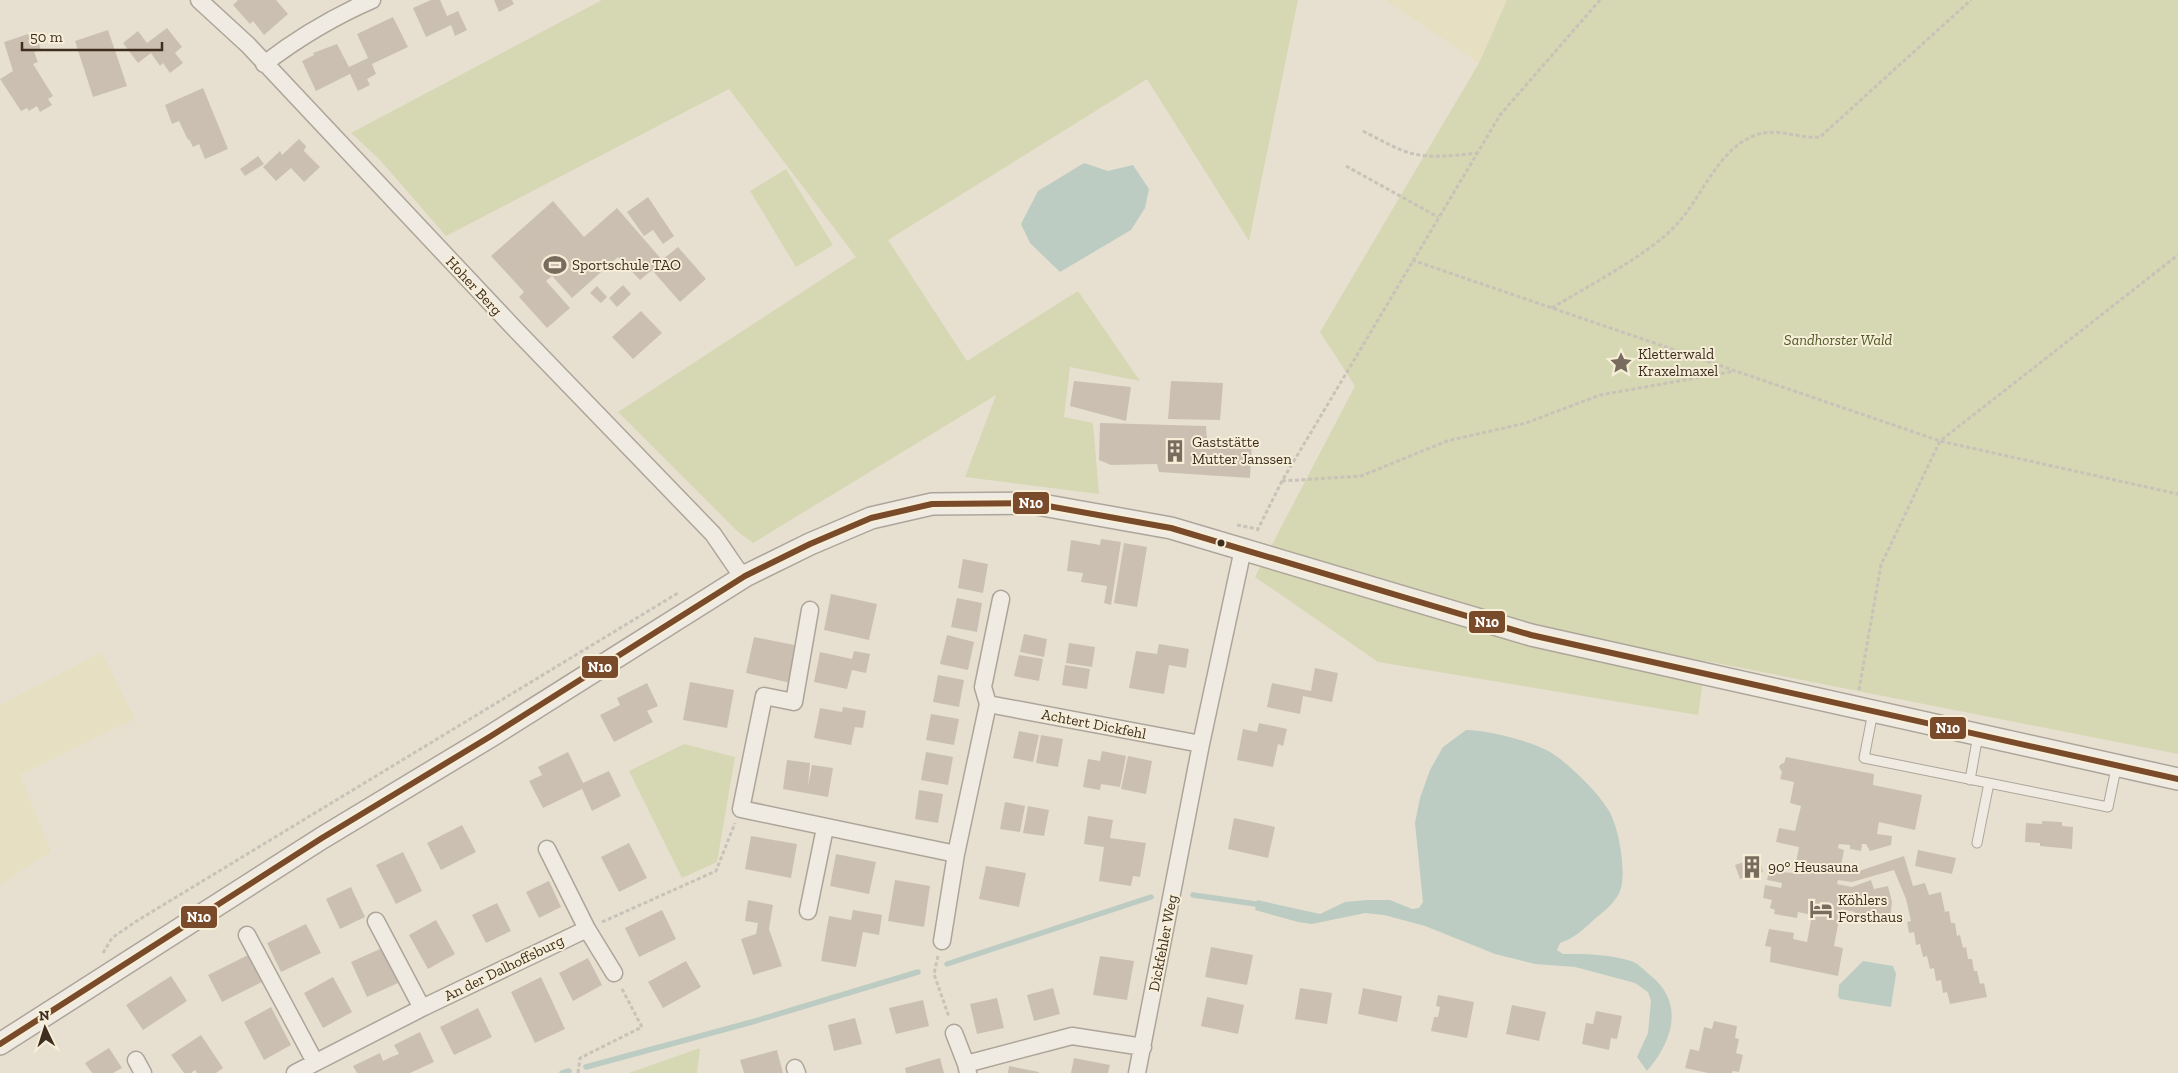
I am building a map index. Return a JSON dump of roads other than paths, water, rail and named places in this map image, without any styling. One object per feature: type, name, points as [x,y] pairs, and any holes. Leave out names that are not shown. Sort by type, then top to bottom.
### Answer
[{"type":"street","name":"Hoher Berg","points":[[199,0],[248,45],[515,329],[713,534],[737,569],[745,576]]},
{"type":"street","points":[[264,64],[290,44],[326,22],[372,0]]},
{"type":"street","points":[[0,1044],[322,838],[491,736],[745,576],[810,544],[871,518],[932,504],[1030,503],[1171,528],[1531,635],[2178,778]]},
{"type":"street","name":"Dickfehler Weg","points":[[1137,1073],[1201,744],[1243,549]]},
{"type":"street","points":[[942,941],[956,854],[988,704],[983,687],[1001,600]]},
{"type":"street","points":[[810,610],[794,702],[764,696],[740,809],[956,854]]},
{"type":"street","name":"Achtert Dickfehl","points":[[988,704],[1201,744]]},
{"type":"street","points":[[808,911],[825,828]]},
{"type":"street","points":[[547,849],[587,929],[614,973]]},
{"type":"street","points":[[376,921],[422,1008]]},
{"type":"street","name":"An der Dalhoffsburg","points":[[295,1073],[422,1008],[587,929]]},
{"type":"street","points":[[247,934],[315,1062]]},
{"type":"street","points":[[954,1034],[967,1069],[1072,1036],[1143,1047]]},
{"type":"lane","points":[[1864,709],[1864,758],[2108,807],[2116,764]]},
{"type":"lane","points":[[1970,780],[1978,735]]},
{"type":"lane","points":[[1977,842],[1988,784]]},
{"type":"waterway","points":[[1193,895],[1256,904]]},
{"type":"waterway","points":[[947,964],[1151,897]]},
{"type":"waterway","points":[[586,1067],[752,1022],[918,972]]},
{"type":"waterway","points":[[562,1073],[569,1071]]},
{"type":"place","name":"Sportschule TAO","points":[[555,265]]},
{"type":"place","name":"Kletterwald Kraxelmaxel","points":[[1621,363]]},
{"type":"place","name":"Gaststätte Mutter Janssen","points":[[1175,451]]},
{"type":"place","name":"90° Heusauna","points":[[1752,867]]},
{"type":"place","name":"Köhlers Forsthaus","points":[[1821,909]]},
{"type":"park label","name":"Sandhorster Wald","points":[[1838,340]]}]
